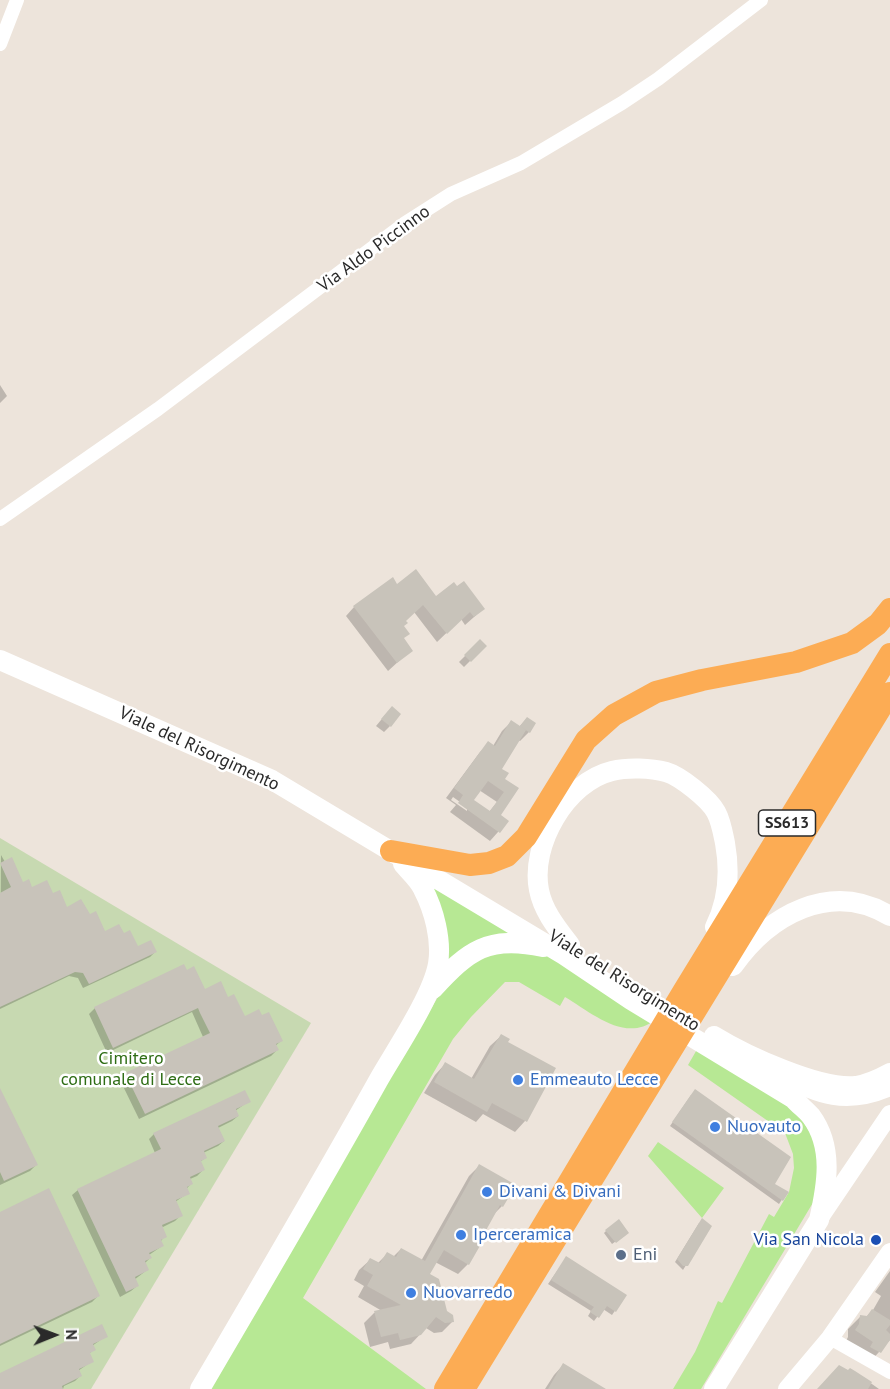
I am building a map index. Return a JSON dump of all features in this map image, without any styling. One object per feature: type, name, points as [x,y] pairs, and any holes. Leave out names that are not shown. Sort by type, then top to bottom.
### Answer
[{"type":"highway","points":[[392,851],[470,866],[489,863],[507,855],[526,837],[586,740],[614,715],[656,692],[702,680],[796,662],[852,643],[879,624],[890,609]]},
{"type":"highway","name":"SS613","points":[[693,997],[890,654]]},
{"type":"highway","name":"SS613","points":[[693,997],[890,693]]},
{"type":"highway","points":[[445,1389],[693,997]]},
{"type":"highway","points":[[464,1389],[693,997]]},
{"type":"main road","name":"Viale del Risorgimento","points":[[0,660],[272,780],[567,950],[634,995],[725,1050]]},
{"type":"main road","points":[[567,950],[550,919],[539,891],[537,870],[541,844],[549,827],[562,807],[584,784],[611,771],[639,769],[668,772],[697,792],[715,811],[727,857],[728,884],[721,916],[693,997]]},
{"type":"main road","points":[[200,1389],[330,1166],[425,997],[438,966],[437,931],[423,887],[392,851]]},
{"type":"main road","points":[[693,997],[717,988],[747,946],[793,911],[815,904],[837,901],[859,903],[878,909],[890,916]]},
{"type":"main road","points":[[425,997],[464,958],[493,944],[526,943],[567,950]]},
{"type":"main road","points":[[725,1050],[833,1086],[856,1086],[877,1080],[890,1073]]},
{"type":"main road","points":[[714,1389],[819,1220],[826,1189],[828,1160],[822,1136],[810,1115],[794,1100],[725,1050]]},
{"type":"street","points":[[0,44],[17,0]]},
{"type":"street","name":"Via Aldo Piccinno","points":[[0,519],[158,409],[404,224],[451,194],[521,163],[622,103],[658,79],[761,0]]},
{"type":"street","points":[[725,1050],[802,1088],[829,1096],[855,1098],[890,1087]]},
{"type":"street","points":[[819,1220],[890,1114]]},
{"type":"street","points":[[788,1389],[830,1338],[890,1251]]},
{"type":"street","points":[[830,1338],[890,1372]]},
{"type":"green space","name":"Cimitero comunale di Lecce","points":[[0,838],[311,1023],[91,1389],[0,1389]]},
{"type":"green space","points":[[432,887],[512,933],[444,967]]},
{"type":"green space","points":[[492,951],[547,955],[655,1020],[644,1026],[620,1027],[597,1017],[565,997],[560,1006],[519,982],[505,982],[453,1039],[303,1298],[426,1389],[208,1389],[442,990],[456,972]]},
{"type":"green space","points":[[699,1046],[790,1101],[818,1145],[821,1173],[814,1201],[701,1389],[673,1389],[695,1352],[718,1301],[722,1303],[769,1214],[774,1217],[789,1192],[794,1168],[793,1154],[785,1133],[688,1065]]},
{"type":"green space","points":[[658,1142],[724,1188],[702,1218],[648,1156]]},
{"type":"building","points":[[416,569],[436,596],[454,582],[457,586],[464,581],[485,609],[474,617],[470,612],[447,634],[423,605],[406,621],[408,623],[404,626],[410,634],[404,638],[413,651],[397,663],[353,606],[393,577],[397,584]]},
{"type":"building","points":[[480,639],[487,646],[471,662],[464,655]]},
{"type":"building","points":[[392,706],[401,714],[391,727],[381,719]]},
{"type":"building","points":[[527,717],[536,723],[530,733],[520,726]]},
{"type":"building","points":[[511,720],[526,730],[502,769],[509,773],[505,779],[519,788],[501,815],[509,821],[500,833],[458,803],[463,795],[454,788],[488,741],[495,746]],"holes":[[[488,781],[504,792],[490,811],[474,800]]]},
{"type":"building","points":[[12,857],[23,882],[29,879],[32,887],[47,880],[53,893],[60,890],[67,907],[81,899],[90,914],[96,911],[105,931],[119,924],[124,933],[130,930],[138,946],[151,940],[157,952],[89,984],[83,973],[75,972],[0,1007],[0,893],[11,887],[0,863]]},
{"type":"building","points":[[184,964],[187,970],[194,966],[205,989],[221,981],[228,997],[234,994],[245,1016],[259,1009],[262,1015],[269,1012],[283,1041],[276,1044],[279,1050],[145,1114],[125,1073],[210,1033],[198,1008],[113,1048],[94,1007]]},
{"type":"building","points":[[501,1034],[510,1039],[508,1042],[556,1068],[527,1122],[492,1103],[487,1112],[434,1082],[445,1062],[474,1079]]},
{"type":"building","points":[[0,1088],[38,1165],[4,1181],[0,1172]]},
{"type":"building","points":[[695,1089],[791,1157],[775,1184],[789,1192],[783,1201],[672,1122]]},
{"type":"building","points":[[245,1090],[251,1102],[236,1109],[239,1116],[218,1126],[225,1141],[204,1151],[207,1158],[201,1161],[205,1170],[190,1177],[193,1184],[187,1187],[190,1194],[176,1200],[183,1216],[162,1225],[167,1237],[161,1240],[164,1246],[149,1253],[152,1258],[145,1261],[149,1270],[135,1277],[139,1286],[126,1292],[77,1189],[161,1149],[153,1133]]},
{"type":"building","points":[[479,1164],[516,1185],[503,1207],[500,1205],[469,1265],[444,1250],[430,1274],[439,1279],[447,1311],[453,1315],[454,1322],[445,1323],[436,1317],[421,1335],[400,1340],[398,1333],[381,1337],[374,1311],[401,1305],[367,1286],[373,1275],[363,1269],[370,1258],[380,1263],[387,1252],[396,1257],[401,1248],[425,1261]]},
{"type":"building","points":[[49,1188],[100,1296],[0,1344],[0,1212]]},
{"type":"building","points":[[702,1218],[712,1226],[688,1266],[683,1266],[677,1259]]},
{"type":"building","points":[[619,1219],[629,1233],[616,1243],[605,1230]]},
{"type":"building","points":[[566,1256],[627,1295],[616,1312],[607,1306],[599,1318],[590,1312],[594,1307],[551,1280]]},
{"type":"building","points":[[872,1309],[890,1320],[890,1325],[886,1330],[890,1334],[890,1340],[881,1353],[870,1347],[873,1342],[855,1330],[859,1324],[860,1315],[867,1316]]},
{"type":"building","points":[[102,1324],[108,1337],[93,1344],[96,1350],[90,1353],[94,1362],[79,1369],[82,1376],[62,1386],[63,1389],[0,1389],[0,1373]]},
{"type":"building","points":[[563,1363],[606,1389],[548,1389]]},
{"type":"building","points":[[839,1365],[848,1370],[850,1368],[872,1382],[868,1389],[817,1389]]},
{"type":"place","name":"Emmeauto Lecce","points":[[518,1080]]},
{"type":"place","name":"Nuovauto","points":[[715,1127]]},
{"type":"place","name":"Divani & Divani","points":[[487,1192]]},
{"type":"place","name":"Iperceramica","points":[[461,1235]]},
{"type":"place","name":"Via San Nicola","points":[[876,1240]]},
{"type":"place","name":"Eni","points":[[621,1255]]},
{"type":"place","name":"Nuovarredo","points":[[411,1293]]}]
